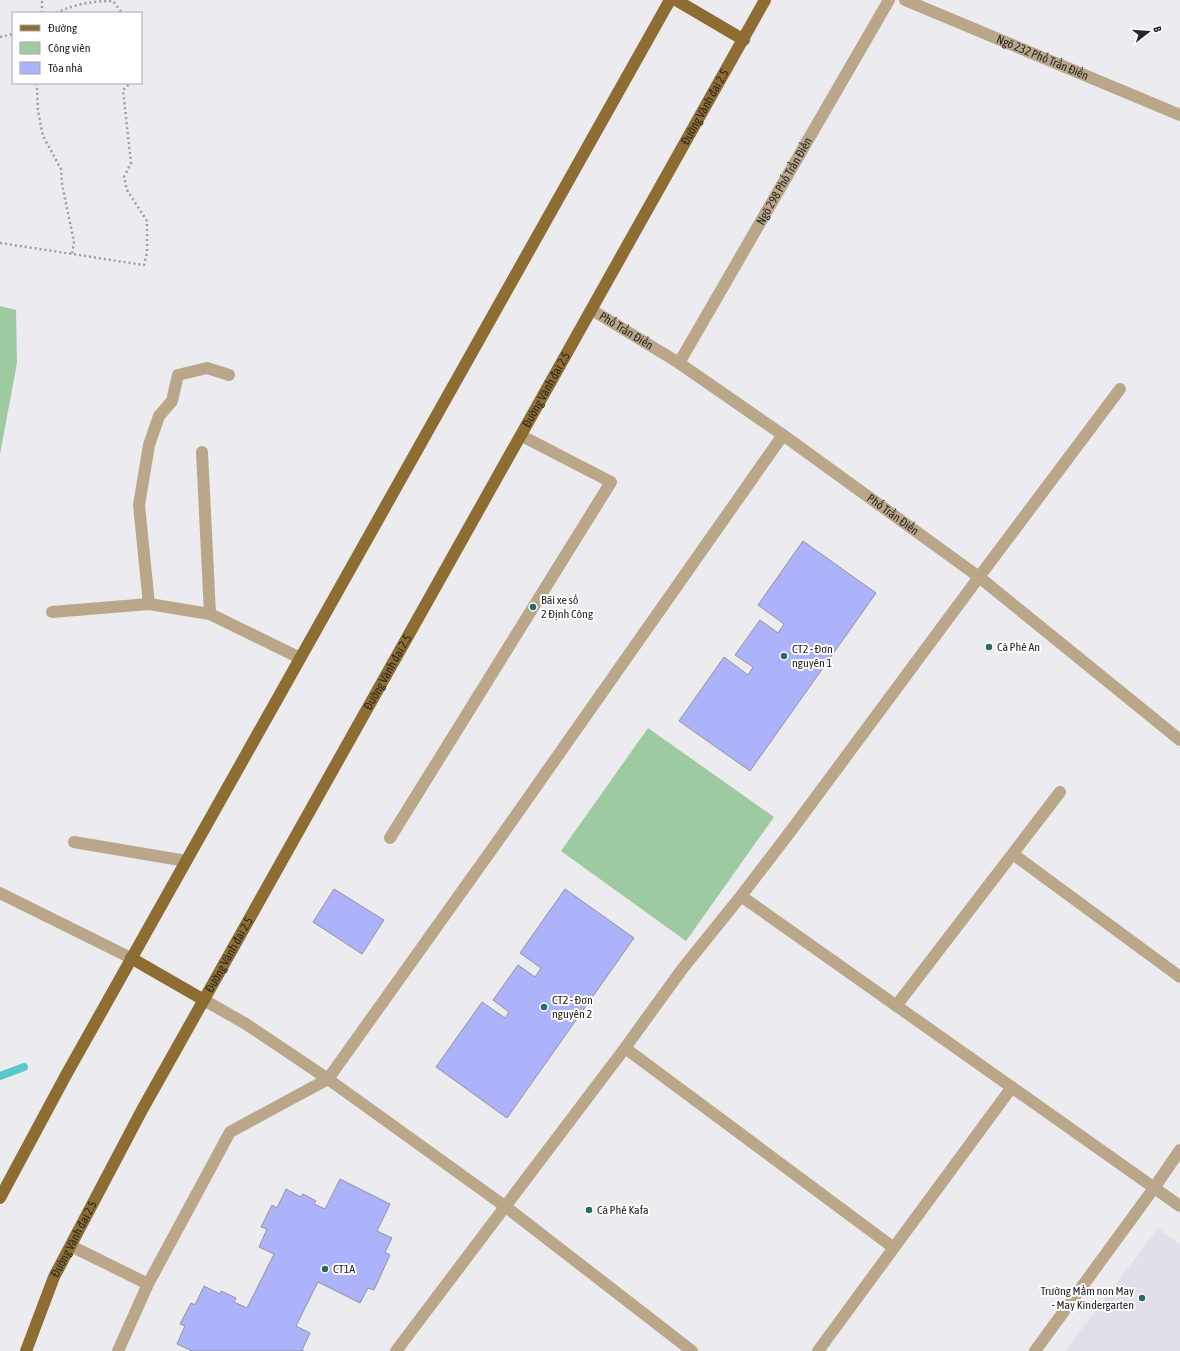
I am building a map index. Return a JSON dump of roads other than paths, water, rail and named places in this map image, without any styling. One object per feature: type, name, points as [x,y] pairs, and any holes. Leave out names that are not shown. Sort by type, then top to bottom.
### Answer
[{"type":"main road","points":[[0,1198],[131,958],[670,0]]},
{"type":"main road","points":[[676,0],[744,40]]},
{"type":"main road","name":"Đường Vành đai 2.5","points":[[26,1351],[54,1277],[142,1110],[766,0]]},
{"type":"main road","points":[[131,958],[204,1000]]},
{"type":"street","name":"Ngõ 298 Phố Trần Điền","points":[[679,363],[889,0]]},
{"type":"street","name":"Ngõ 232 Phố Trần Điền","points":[[905,0],[1180,115]]},
{"type":"street","name":"Phố Trần Điền","points":[[592,310],[679,363],[783,435],[979,577],[1180,740]]},
{"type":"street","points":[[148,604],[139,505],[149,445],[159,416],[172,401],[178,375],[207,368],[229,375]]},
{"type":"street","points":[[396,1351],[506,1207],[683,968],[793,828],[1120,389]]},
{"type":"street","points":[[118,1351],[148,1284],[230,1132],[328,1079],[500,838],[783,435]]},
{"type":"street","points":[[390,838],[611,482],[522,436]]},
{"type":"street","points":[[202,452],[210,614]]},
{"type":"street","points":[[52,612],[148,604],[210,614],[300,658]]},
{"type":"street","points":[[896,1006],[1060,792]]},
{"type":"street","points":[[74,842],[186,861]]},
{"type":"street","points":[[1013,854],[1180,977]]},
{"type":"street","points":[[0,893],[131,958]]},
{"type":"street","points":[[741,896],[1180,1206]]},
{"type":"street","points":[[204,1000],[246,1024],[328,1079],[506,1207],[692,1351]]},
{"type":"street","points":[[625,1048],[894,1248]]},
{"type":"street","points":[[818,1351],[1012,1087]]},
{"type":"street","points":[[1035,1351],[1180,1150]]},
{"type":"street","points":[[71,1246],[148,1284]]},
{"type":"waterway","points":[[0,1076],[24,1067]]},
{"type":"place","name":"Bãi xe số 2 Định Công","points":[[533,607]]},
{"type":"place","name":"Cà Phê An","points":[[989,647]]},
{"type":"place","name":"CT2 - Đơn nguyên 1","points":[[784,656]]},
{"type":"place","name":"CT2 - Đơn nguyên 2","points":[[544,1007]]},
{"type":"place","name":"Cà Phê Kafa","points":[[589,1210]]},
{"type":"place","name":"CT1A","points":[[325,1269]]},
{"type":"place","name":"Trường Mầm non May - May Kindergarten","points":[[1142,1298]]}]
